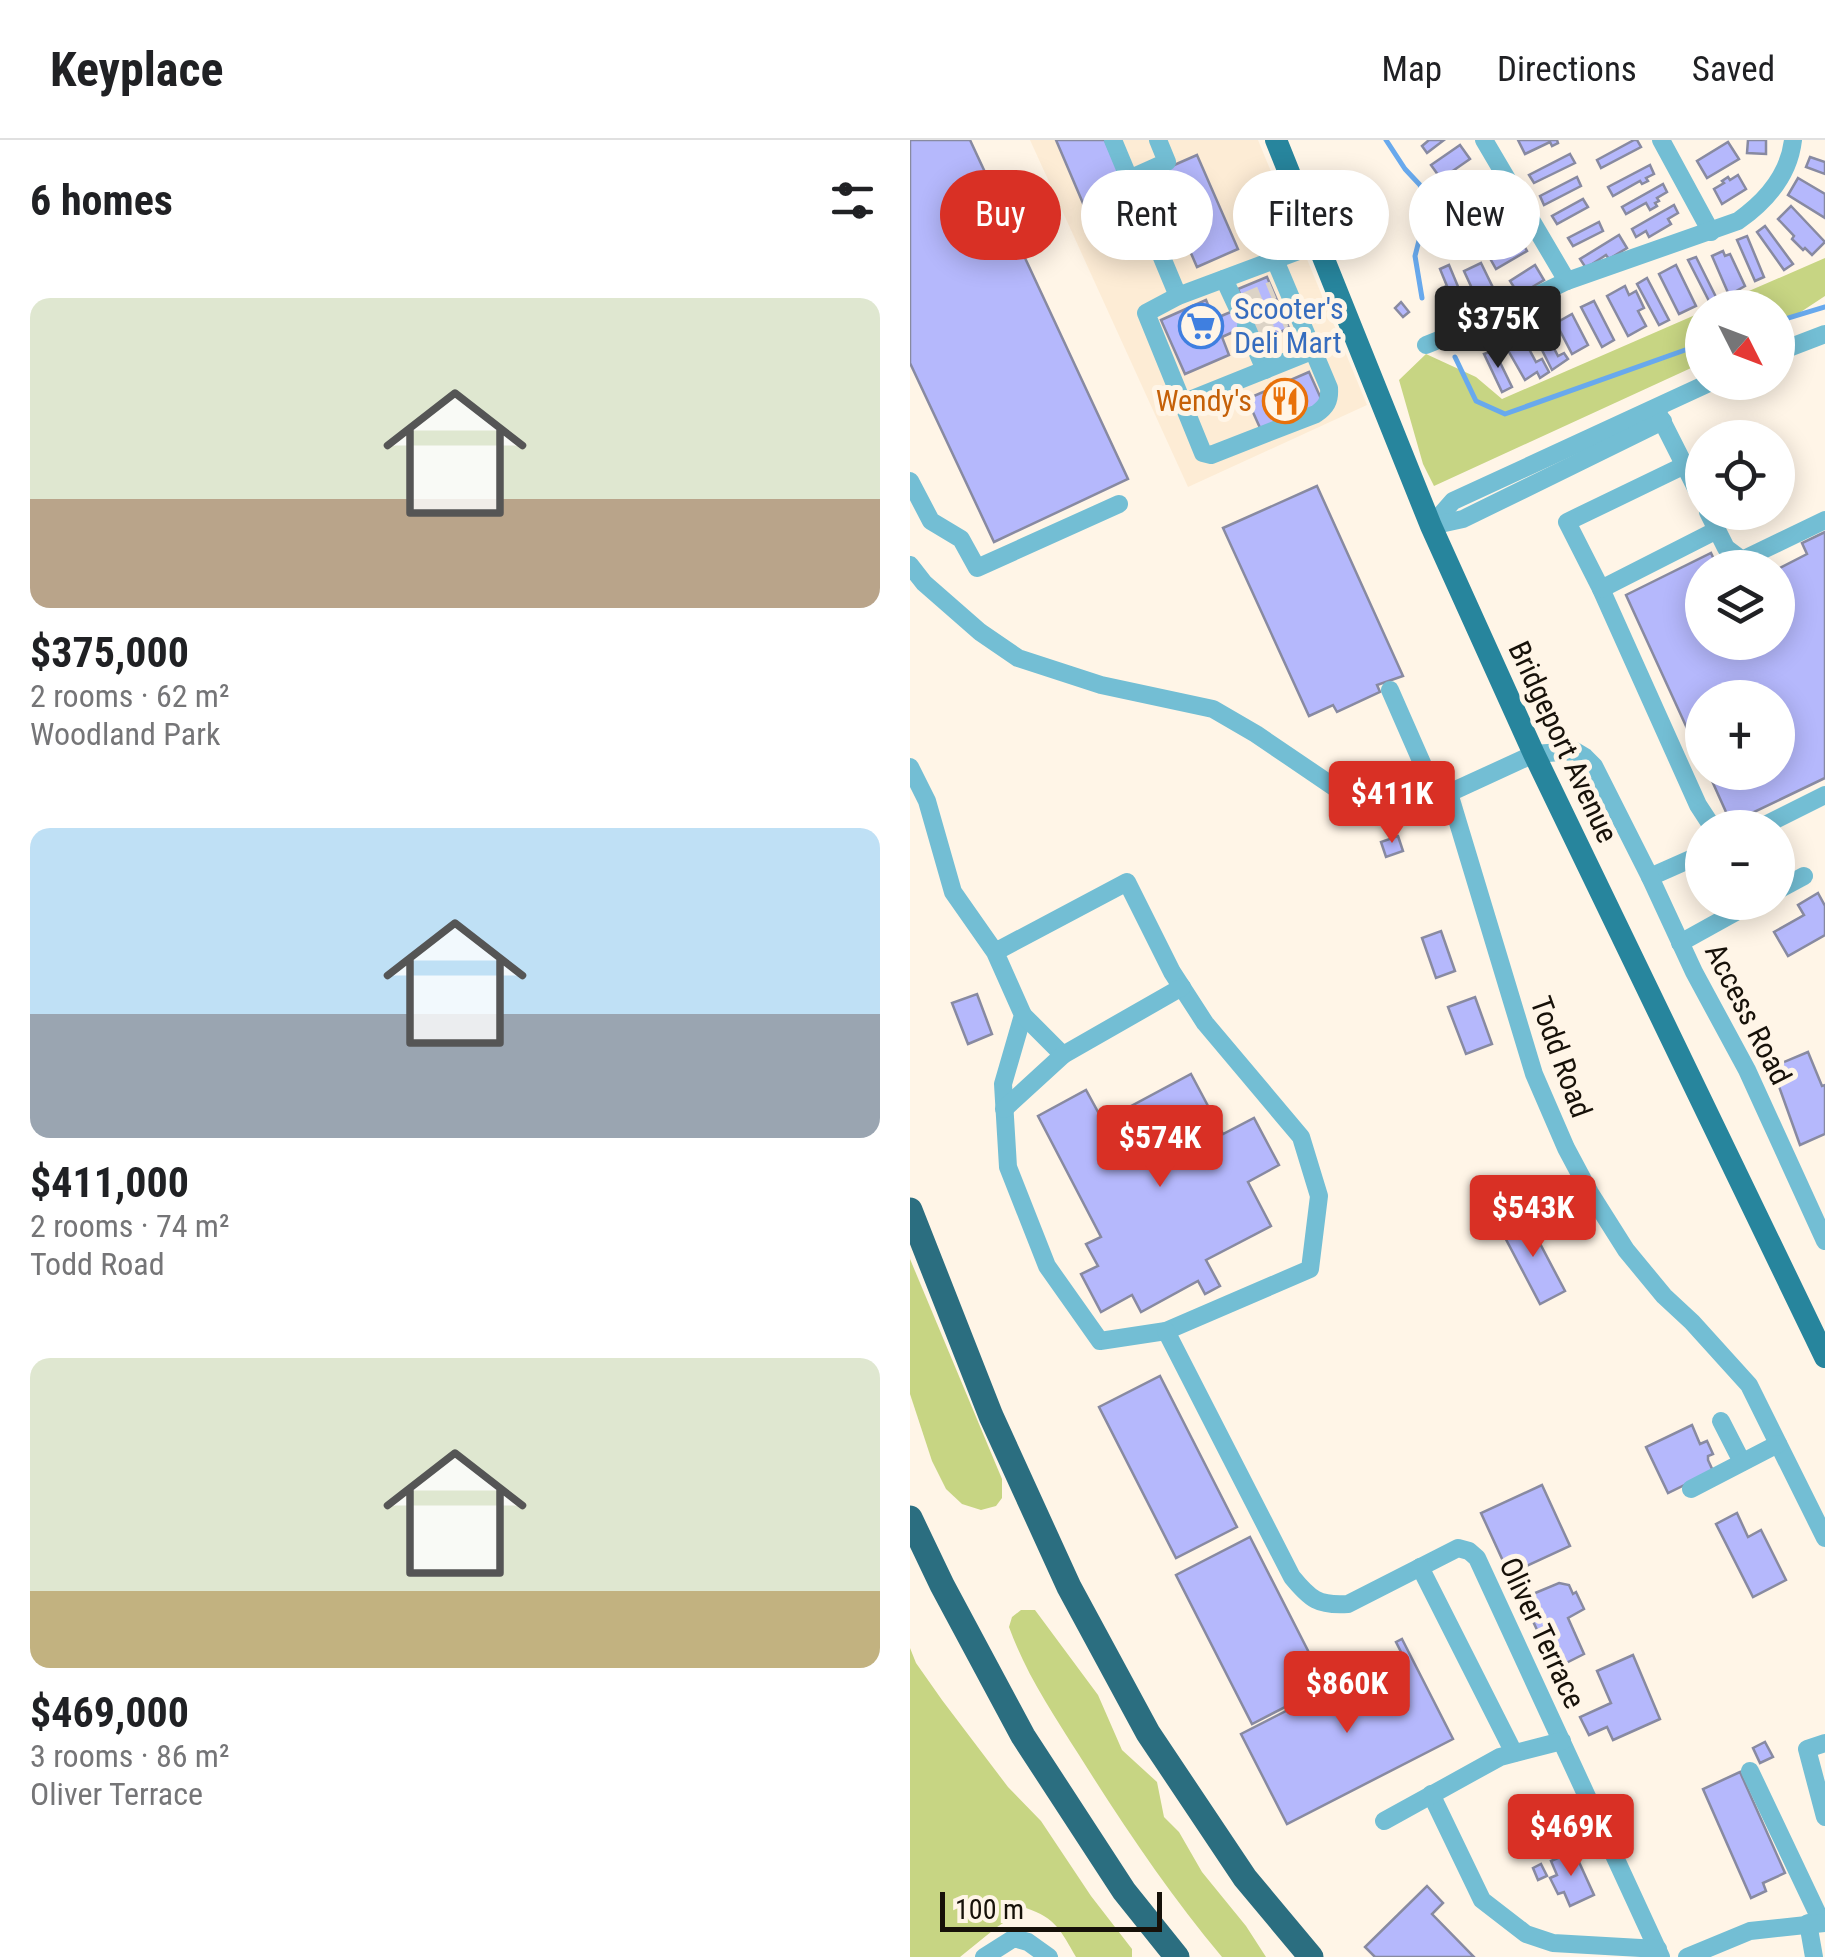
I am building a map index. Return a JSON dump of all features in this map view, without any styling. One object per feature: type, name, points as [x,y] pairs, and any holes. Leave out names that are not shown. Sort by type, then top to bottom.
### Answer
[{"type":"highway","points":[[910,1210],[991,1416],[1068,1587],[1148,1733],[1245,1878],[1311,1957]]},
{"type":"highway","points":[[910,1518],[1023,1736],[1124,1891],[1177,1957]]},
{"type":"main road","name":"Bridgeport Avenue","points":[[1276,140],[1288,170]]},
{"type":"main road","name":"Bridgeport Avenue","points":[[1323,260],[1431,526],[1534,754],[1825,1357]]},
{"type":"street","points":[[1113,140],[1126,170]]},
{"type":"street","points":[[1148,170],[1168,162],[1158,140]]},
{"type":"street","points":[[1484,140],[1568,282]]},
{"type":"street","points":[[1662,140],[1711,232]]},
{"type":"street","points":[[1426,345],[1568,282],[1738,222],[1761,205],[1780,178],[1793,140]]},
{"type":"street","points":[[1163,260],[1178,296]]},
{"type":"street","points":[[1275,260],[1279,288],[1330,396],[1316,414],[1211,456],[1203,453],[1146,312],[1217,282],[1275,260]]},
{"type":"street","points":[[1217,282],[1244,318],[1265,370]]},
{"type":"street","points":[[1174,384],[1179,371],[1159,316],[1204,297],[1217,282]]},
{"type":"street","points":[[1795,345],[1825,334]]},
{"type":"street","points":[[1182,403],[1312,351]]},
{"type":"street","points":[[1431,526],[1463,519],[1685,398]]},
{"type":"street","points":[[1659,415],[1685,465],[1568,522],[1701,810]]},
{"type":"street","points":[[910,481],[931,521],[961,539],[977,568],[1119,504]]},
{"type":"street","points":[[1717,530],[1726,548],[1742,560],[1825,520]]},
{"type":"street","points":[[1600,589],[1698,530]]},
{"type":"street","points":[[910,565],[924,583],[980,632],[1018,658],[1101,685],[1213,710],[1334,787],[1375,794],[1448,793],[1534,754]]},
{"type":"street","points":[[1390,690],[1429,779],[1448,793]]},
{"type":"street","name":"Access Road","points":[[1534,754],[1575,751],[1594,766],[1694,972],[1747,1070],[1825,1240]]},
{"type":"street","points":[[910,767],[926,801],[952,892],[995,952],[1023,1015],[1063,1055]]},
{"type":"street","name":"Todd Road","points":[[1448,793],[1534,1074],[1566,1148],[1626,1250],[1749,1385],[1825,1538]]},
{"type":"street","points":[[1795,810],[1825,795]]},
{"type":"street","points":[[1650,877],[1685,862]]},
{"type":"street","points":[[1795,881],[1804,876]]},
{"type":"street","points":[[995,952],[1127,882],[1205,1023],[1300,1137],[1319,1196],[1310,1268],[1166,1331],[1100,1342],[1047,1266],[1008,1167],[1002,1084],[1023,1015]]},
{"type":"street","points":[[1680,943],[1722,920]]},
{"type":"street","points":[[1004,1110],[1063,1055],[1182,987]]},
{"type":"street","name":"Oliver Terrace","points":[[1166,1331],[1292,1577],[1308,1596],[1328,1605],[1348,1604],[1458,1548],[1477,1558],[1659,1953]]},
{"type":"street","points":[[1722,1421],[1742,1462]]},
{"type":"street","points":[[1690,1488],[1778,1444]]},
{"type":"street","points":[[1420,1568],[1514,1753]]},
{"type":"street","points":[[1384,1820],[1500,1757],[1562,1742]]},
{"type":"street","points":[[1825,1743],[1807,1749],[1825,1817]]},
{"type":"street","points":[[1750,1771],[1819,1923],[1814,1957]]},
{"type":"street","points":[[1431,1794],[1482,1900],[1526,1934],[1553,1944],[1659,1953]]},
{"type":"street","points":[[1687,1957],[1750,1931],[1819,1923]]},
{"type":"street","points":[[984,1957],[1014,1938],[1050,1957]]},
{"type":"shaded area","points":[[1030,140],[1258,140],[1270,170],[1233,170],[1233,260],[1307,260],[1367,405],[1188,487],[1085,260],[1213,260],[1213,170],[1081,170],[1081,252],[1061,208],[1061,170],[1044,170]]},
{"type":"green space","points":[[1825,258],[1825,296],[1795,316],[1795,290],[1751,290]]},
{"type":"green space","points":[[1685,319],[1685,371],[1434,486],[1423,464],[1399,380],[1426,354],[1476,377],[1502,399]]},
{"type":"green space","points":[[910,1259],[1002,1479],[1002,1498],[996,1506],[981,1510],[962,1504],[946,1489],[932,1461],[910,1394]]},
{"type":"green space","points":[[1021,1610],[1035,1610],[1098,1695],[1122,1750],[1157,1782],[1164,1817],[1179,1832],[1202,1872],[1266,1957],[1222,1957],[1147,1859],[1023,1661],[1009,1627],[1012,1617]]},
{"type":"green space","points":[[910,1648],[942,1700],[1008,1787],[1041,1821],[1132,1949],[1132,1957],[1076,1957],[1057,1926],[1026,1908],[960,1957],[910,1957]]},
{"type":"building","points":[[910,140],[970,140],[984,170],[940,170],[940,260],[1026,260],[1128,479],[994,542],[910,363]]},
{"type":"building","points":[[1056,140],[1105,140],[1118,170],[1081,170],[1081,199]]},
{"type":"building","points":[[1429,140],[1444,140],[1427,153],[1422,146]]},
{"type":"building","points":[[1518,140],[1557,140],[1558,143],[1552,146],[1550,142],[1525,154]]},
{"type":"building","points":[[1634,140],[1641,147],[1601,168],[1597,160]]},
{"type":"building","points":[[1748,140],[1766,140],[1766,154],[1747,153]]},
{"type":"building","points":[[1728,142],[1739,159],[1707,178],[1697,161]]},
{"type":"building","points":[[1460,145],[1470,159],[1454,170],[1435,170],[1431,165]]},
{"type":"building","points":[[1570,154],[1575,163],[1540,180],[1539,170]]},
{"type":"building","points":[[1197,155],[1204,170],[1163,170]]},
{"type":"building","points":[[1810,157],[1825,162],[1825,174],[1806,167]]},
{"type":"building","points":[[1650,165],[1654,174],[1646,178],[1648,181],[1640,181],[1613,196],[1608,187]]},
{"type":"building","points":[[1738,175],[1746,189],[1722,204],[1714,189],[1728,177],[1730,180]]},
{"type":"building","points":[[1577,177],[1581,186],[1544,205],[1540,196]]},
{"type":"building","points":[[1798,178],[1825,194],[1825,218],[1788,195]]},
{"type":"building","points":[[1663,184],[1667,192],[1657,198],[1657,206],[1650,210],[1646,203],[1626,214],[1622,207]]},
{"type":"building","points":[[1213,192],[1233,238],[1233,251],[1213,260]]},
{"type":"building","points":[[1583,199],[1588,207],[1557,224],[1552,216]]},
{"type":"building","points":[[1674,205],[1678,213],[1668,219],[1671,224],[1649,237],[1646,231],[1636,237],[1632,229]]},
{"type":"building","points":[[1791,206],[1825,242],[1812,255],[1792,239],[1794,236],[1778,219]]},
{"type":"building","points":[[1599,222],[1603,231],[1573,246],[1568,238]]},
{"type":"building","points":[[1765,226],[1793,264],[1784,270],[1757,232]]},
{"type":"building","points":[[1619,235],[1627,248],[1586,268],[1580,259]]},
{"type":"building","points":[[1747,236],[1764,277],[1755,281],[1737,240]]},
{"type":"building","points":[[1723,251],[1725,256],[1730,254],[1745,286],[1727,290],[1712,256]]},
{"type":"building","points":[[1696,257],[1712,290],[1703,290],[1688,260]]},
{"type":"building","points":[[1194,260],[1213,260],[1197,267]]},
{"type":"building","points":[[1491,260],[1512,260],[1496,269]]},
{"type":"building","points":[[1481,263],[1499,300],[1481,308],[1464,271]]},
{"type":"building","points":[[1449,265],[1467,308],[1458,312],[1452,312],[1442,288],[1447,286],[1440,269]]},
{"type":"building","points":[[1535,265],[1544,280],[1519,295],[1510,281]]},
{"type":"building","points":[[1676,265],[1688,290],[1685,290],[1685,311],[1679,314],[1659,274]]},
{"type":"building","points":[[1267,277],[1289,328],[1260,341],[1253,323],[1222,337],[1229,355],[1185,374],[1161,320],[1206,300],[1214,319],[1245,306],[1238,289]]},
{"type":"building","points":[[1647,278],[1669,320],[1659,325],[1637,284]]},
{"type":"building","points":[[1625,286],[1629,295],[1636,291],[1644,308],[1638,311],[1646,326],[1628,336],[1607,296]]},
{"type":"building","points":[[1594,301],[1614,340],[1602,347],[1581,307]]},
{"type":"building","points":[[1401,302],[1409,312],[1403,317],[1395,308]]},
{"type":"building","points":[[1572,314],[1588,345],[1572,354],[1556,323]]},
{"type":"building","points":[[1543,327],[1558,356],[1564,353],[1568,359],[1552,370],[1533,332]]},
{"type":"building","points":[[1522,336],[1536,362],[1542,359],[1549,372],[1540,378],[1537,372],[1525,380],[1505,345]]},
{"type":"building","points":[[1494,350],[1512,387],[1502,392],[1484,354]]},
{"type":"building","name":"Wendy's","points":[[1309,372],[1323,403],[1261,430],[1247,399]]},
{"type":"building","points":[[1317,486],[1403,676],[1377,685],[1380,692],[1337,712],[1333,705],[1309,716],[1223,528]]},
{"type":"building","points":[[1825,532],[1825,778],[1758,810],[1725,810],[1716,790],[1795,790],[1795,680],[1685,680],[1685,724],[1626,595],[1685,566],[1685,660],[1795,660],[1795,560],[1807,554],[1802,543]]},
{"type":"building","points":[[1398,836],[1403,851],[1386,857],[1381,842]]},
{"type":"building","points":[[1818,893],[1825,906],[1825,935],[1788,956],[1774,932],[1804,915],[1798,905]]},
{"type":"building","points":[[1441,931],[1455,971],[1436,978],[1422,938]]},
{"type":"building","points":[[977,994],[992,1034],[968,1044],[952,1003]]},
{"type":"building","points":[[1475,997],[1492,1044],[1466,1054],[1448,1007]]},
{"type":"building","points":[[1808,1052],[1822,1086],[1825,1085],[1825,1134],[1800,1145],[1772,1067]]},
{"type":"building","points":[[1191,1074],[1223,1134],[1254,1118],[1279,1165],[1248,1182],[1271,1226],[1206,1260],[1220,1286],[1205,1294],[1198,1281],[1141,1312],[1132,1295],[1101,1312],[1081,1274],[1098,1266],[1086,1244],[1101,1237],[1038,1116],[1086,1090],[1103,1121]]},
{"type":"building","points":[[1525,1215],[1565,1291],[1540,1304],[1500,1228]]},
{"type":"building","points":[[1160,1376],[1237,1527],[1176,1558],[1099,1407]]},
{"type":"building","points":[[1692,1425],[1700,1444],[1707,1441],[1713,1454],[1708,1460],[1713,1471],[1668,1493],[1646,1447]]},
{"type":"building","points":[[1542,1485],[1570,1546],[1509,1574],[1481,1513]]},
{"type":"building","points":[[1737,1513],[1748,1537],[1761,1530],[1786,1580],[1753,1597],[1716,1524]]},
{"type":"building","points":[[1250,1537],[1326,1686],[1252,1724],[1176,1575]]},
{"type":"building","points":[[1559,1583],[1569,1585],[1573,1594],[1576,1592],[1584,1609],[1568,1618],[1584,1654],[1560,1666],[1544,1630],[1538,1632],[1531,1617],[1537,1614],[1528,1596]]},
{"type":"building","points":[[1402,1639],[1453,1739],[1287,1824],[1241,1734],[1401,1652],[1396,1642]]},
{"type":"building","points":[[1633,1655],[1660,1719],[1613,1740],[1607,1727],[1589,1735],[1580,1717],[1611,1703],[1597,1671]]},
{"type":"building","points":[[1765,1742],[1773,1757],[1760,1763],[1753,1748]]},
{"type":"building","points":[[1740,1772],[1785,1873],[1763,1883],[1766,1891],[1751,1898],[1703,1789]]},
{"type":"building","points":[[1574,1851],[1594,1895],[1570,1906],[1564,1892],[1558,1894],[1550,1878],[1557,1875],[1551,1861]]},
{"type":"building","points":[[1541,1864],[1547,1876],[1538,1880],[1533,1868]]},
{"type":"building","points":[[1427,1886],[1443,1903],[1432,1914],[1474,1957],[1375,1957],[1365,1947]]},
{"type":"waterway","points":[[1386,140],[1420,185],[1427,209],[1415,256],[1422,298]]},
{"type":"waterway","points":[[1795,316],[1825,307]]},
{"type":"waterway","points":[[1455,357],[1476,401],[1505,414],[1685,350]]},
{"type":"tunnel","points":[[1244,302],[1273,290]]},
{"type":"tunnel","points":[[1256,330],[1285,318]]},
{"type":"place","name":"Scooter's Deli Mart","points":[[1201,326]]},
{"type":"place","name":"Wendy's","points":[[1285,401]]}]
